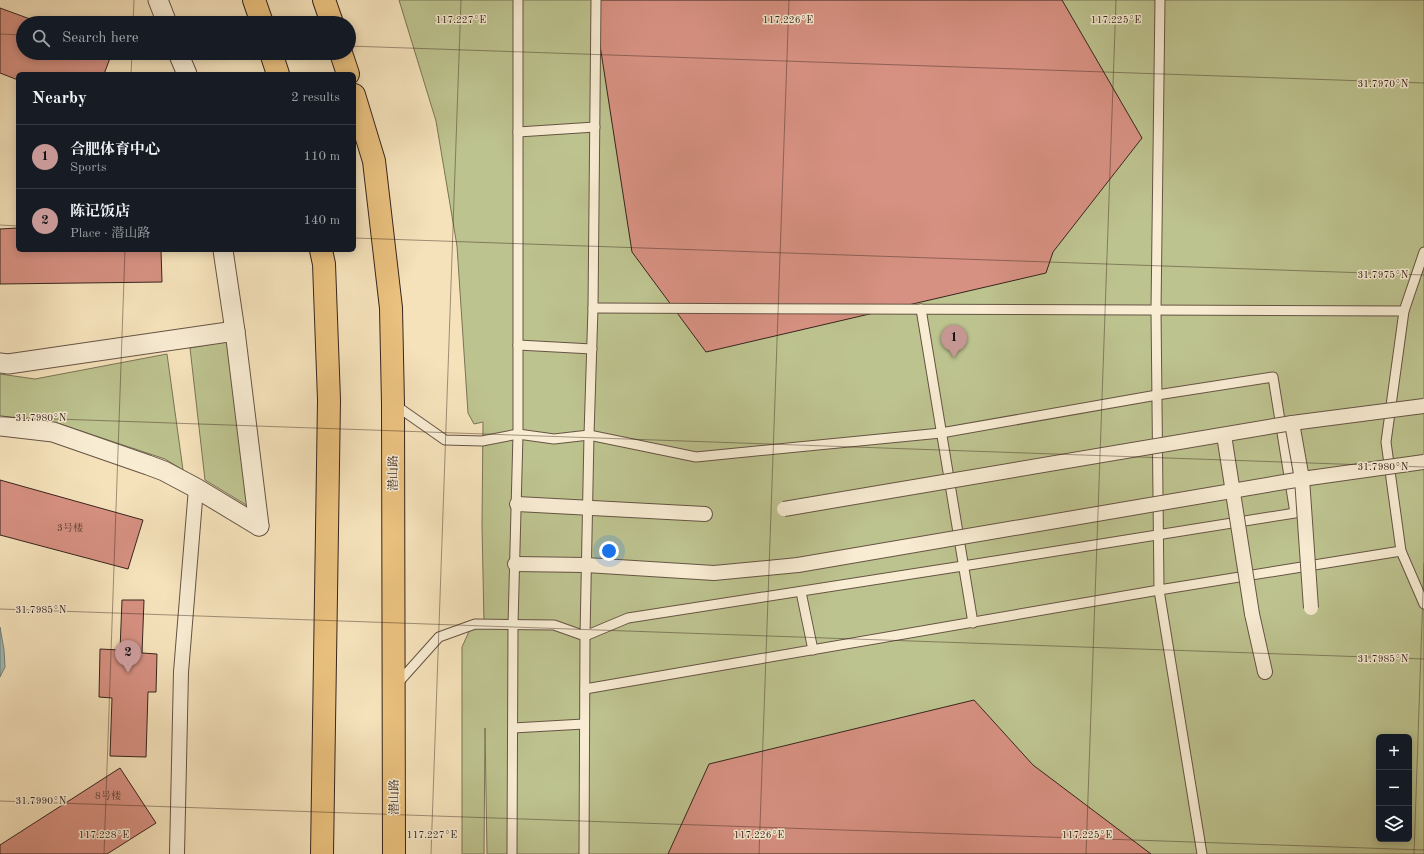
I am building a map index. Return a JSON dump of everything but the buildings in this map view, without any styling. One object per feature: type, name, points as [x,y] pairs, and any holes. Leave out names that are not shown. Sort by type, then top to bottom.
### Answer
[{"type":"main road","points":[[254,0],[260,16]]},
{"type":"main road","points":[[324,0],[330,16]]},
{"type":"main road","points":[[273,60],[277,72]]},
{"type":"main road","points":[[343,60],[347,72]]},
{"type":"main road","name":"潜山路","points":[[356,102],[374,161],[391,308],[393,404],[394,854]]},
{"type":"main road","points":[[321,252],[324,264],[329,400],[322,854]]},
{"type":"street","points":[[158,0],[164,16]]},
{"type":"street","points":[[181,60],[185,72]]},
{"type":"street","points":[[0,426],[53,432],[148,464],[196,488],[259,526],[236,332],[223,252]]},
{"type":"street","points":[[0,363],[8,364],[236,332]]},
{"type":"street","points":[[784,509],[1292,423],[1424,406]]},
{"type":"street","points":[[1292,423],[1302,479],[1311,608]]},
{"type":"street","points":[[1224,435],[1252,614],[1265,672]]},
{"type":"street","points":[[515,564],[586,565],[714,572],[798,565],[1302,479],[1424,462]]},
{"type":"street","points":[[177,854],[181,672],[196,488]]},
{"type":"street","points":[[517,504],[705,514]]},
{"type":"lane","points":[[512,854],[513,624],[518,434],[518,0]]},
{"type":"lane","points":[[584,854],[584,689],[593,308],[596,0]]},
{"type":"lane","points":[[1160,0],[1156,310],[1159,590],[1202,854]]},
{"type":"lane","points":[[518,132],[595,127]]},
{"type":"lane","points":[[1424,252],[1404,311],[1386,442],[1402,551],[1424,604]]},
{"type":"lane","points":[[593,308],[1404,311]]},
{"type":"lane","points":[[921,309],[973,623]]},
{"type":"lane","points":[[518,345],[592,349]]},
{"type":"lane","points":[[393,404],[445,440],[482,441],[518,434],[554,439],[589,435],[696,457],[941,433],[1273,377],[1295,513],[801,592],[628,618],[585,636],[554,625],[475,624],[439,637],[394,687]]},
{"type":"lane","points":[[584,689],[1159,590],[1402,551]]},
{"type":"lane","points":[[801,592],[814,650]]},
{"type":"lane","points":[[513,728],[584,724]]},
{"type":"green space","points":[[399,0],[1424,0],[1424,854],[487,854],[485,728],[484,854],[462,854],[462,647],[472,625],[484,624],[482,525],[483,422],[474,424],[468,413],[457,246],[436,121]]},
{"type":"green space","points":[[229,341],[248,506],[205,480],[190,348]]},
{"type":"green space","points":[[167,354],[183,470],[165,459],[57,423],[0,417],[0,374],[35,379]]},
{"type":"water","points":[[0,627],[5,667],[0,677]]},
{"type":"place","name":"合肥体育中心","points":[[954,358]]},
{"type":"place","name":"陈记饭店","points":[[128,673]]}]
